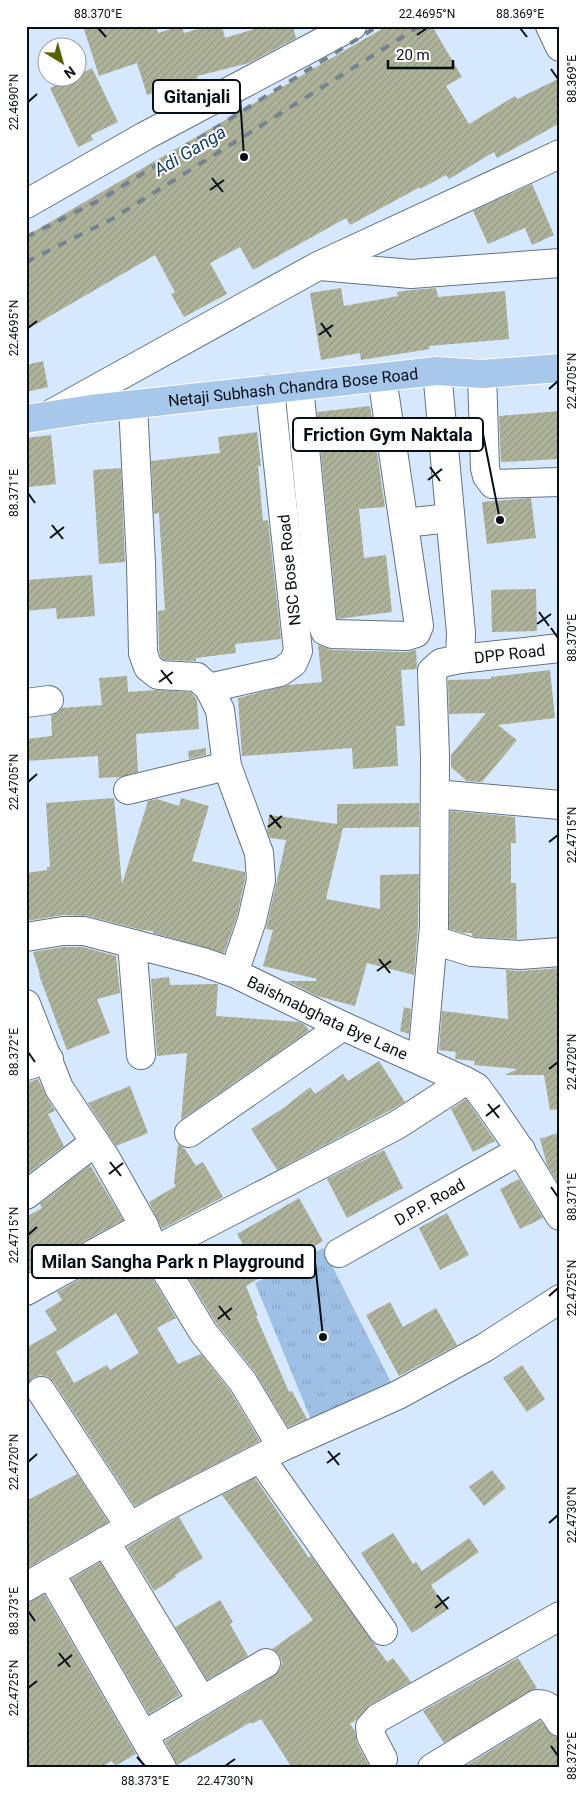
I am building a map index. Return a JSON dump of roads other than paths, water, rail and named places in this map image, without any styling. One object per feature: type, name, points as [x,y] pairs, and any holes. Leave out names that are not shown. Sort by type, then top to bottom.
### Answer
[{"type":"main road","name":"Netaji Subhash Chandra Bose Road","points":[[37,417],[437,371],[482,374],[560,368]]},
{"type":"street","points":[[26,204],[323,33],[352,26]]},
{"type":"street","points":[[550,26],[560,47]]},
{"type":"street","points":[[37,417],[318,266],[560,154]]},
{"type":"street","points":[[318,266],[411,274],[560,263]]},
{"type":"street","points":[[437,371],[461,633],[460,659]]},
{"type":"street","points":[[482,374],[485,468],[487,476],[494,484],[560,482]]},
{"type":"street","points":[[299,386],[322,622],[325,631],[332,634],[407,636],[416,633],[419,626],[382,377]]},
{"type":"street","name":"NSC Bose Road","points":[[210,688],[280,672],[293,663],[298,651],[270,389]]},
{"type":"street","points":[[133,405],[141,563],[143,652],[148,667],[158,675],[197,677],[210,688],[220,710],[227,766],[260,853],[261,880],[252,920],[234,973]]},
{"type":"street","points":[[404,523],[450,518]]},
{"type":"street","points":[[417,610],[458,605]]},
{"type":"street","name":"DPP Road","points":[[422,1061],[433,940],[435,794],[432,671],[441,663],[460,659],[560,648]]},
{"type":"street","points":[[128,790],[227,766]]},
{"type":"street","points":[[435,794],[560,805]]},
{"type":"street","name":"Baishnabghata Bye Lane","points":[[26,937],[63,931],[84,932],[203,962],[234,973],[343,1026],[465,1081],[476,1087],[521,1150],[560,1215]]},
{"type":"street","points":[[433,940],[472,952],[520,956],[560,952]]},
{"type":"street","points":[[132,944],[141,1055]]},
{"type":"street","points":[[26,1004],[38,1063],[59,1088],[95,1142],[144,1226],[154,1251],[203,1332],[243,1382],[272,1453],[383,1631]]},
{"type":"street","points":[[189,1134],[343,1026]]},
{"type":"street","points":[[154,1251],[397,1125],[465,1081]]},
{"type":"street","points":[[26,1195],[95,1142]]},
{"type":"street","name":"D.P.P. Road","points":[[338,1253],[521,1150]]},
{"type":"street","points":[[26,1290],[144,1226]]},
{"type":"street","points":[[26,1586],[105,1541],[272,1453],[398,1395],[484,1348],[560,1299]]},
{"type":"street","points":[[41,1391],[130,1528]]},
{"type":"street","points":[[105,1541],[202,1701]]},
{"type":"street","points":[[50,1573],[162,1768]]},
{"type":"street","points":[[381,1765],[371,1736],[370,1727],[378,1718],[560,1616]]},
{"type":"street","points":[[144,1735],[266,1663]]},
{"type":"street","points":[[432,1768],[538,1704],[545,1704],[552,1709],[560,1722]]},
{"type":"railway","points":[[26,237],[102,199],[378,26]]},
{"type":"railway","points":[[26,262],[112,219],[420,26]]},
{"type":"place","name":"Gitanjali","points":[[244,157]]},
{"type":"place","name":"Friction Gym Naktala","points":[[500,520]]},
{"type":"place","name":"Milan Sangha Park n Playground","points":[[323,1337]]},
{"type":"water label","name":"Adi Ganga","points":[[190,151]]}]
